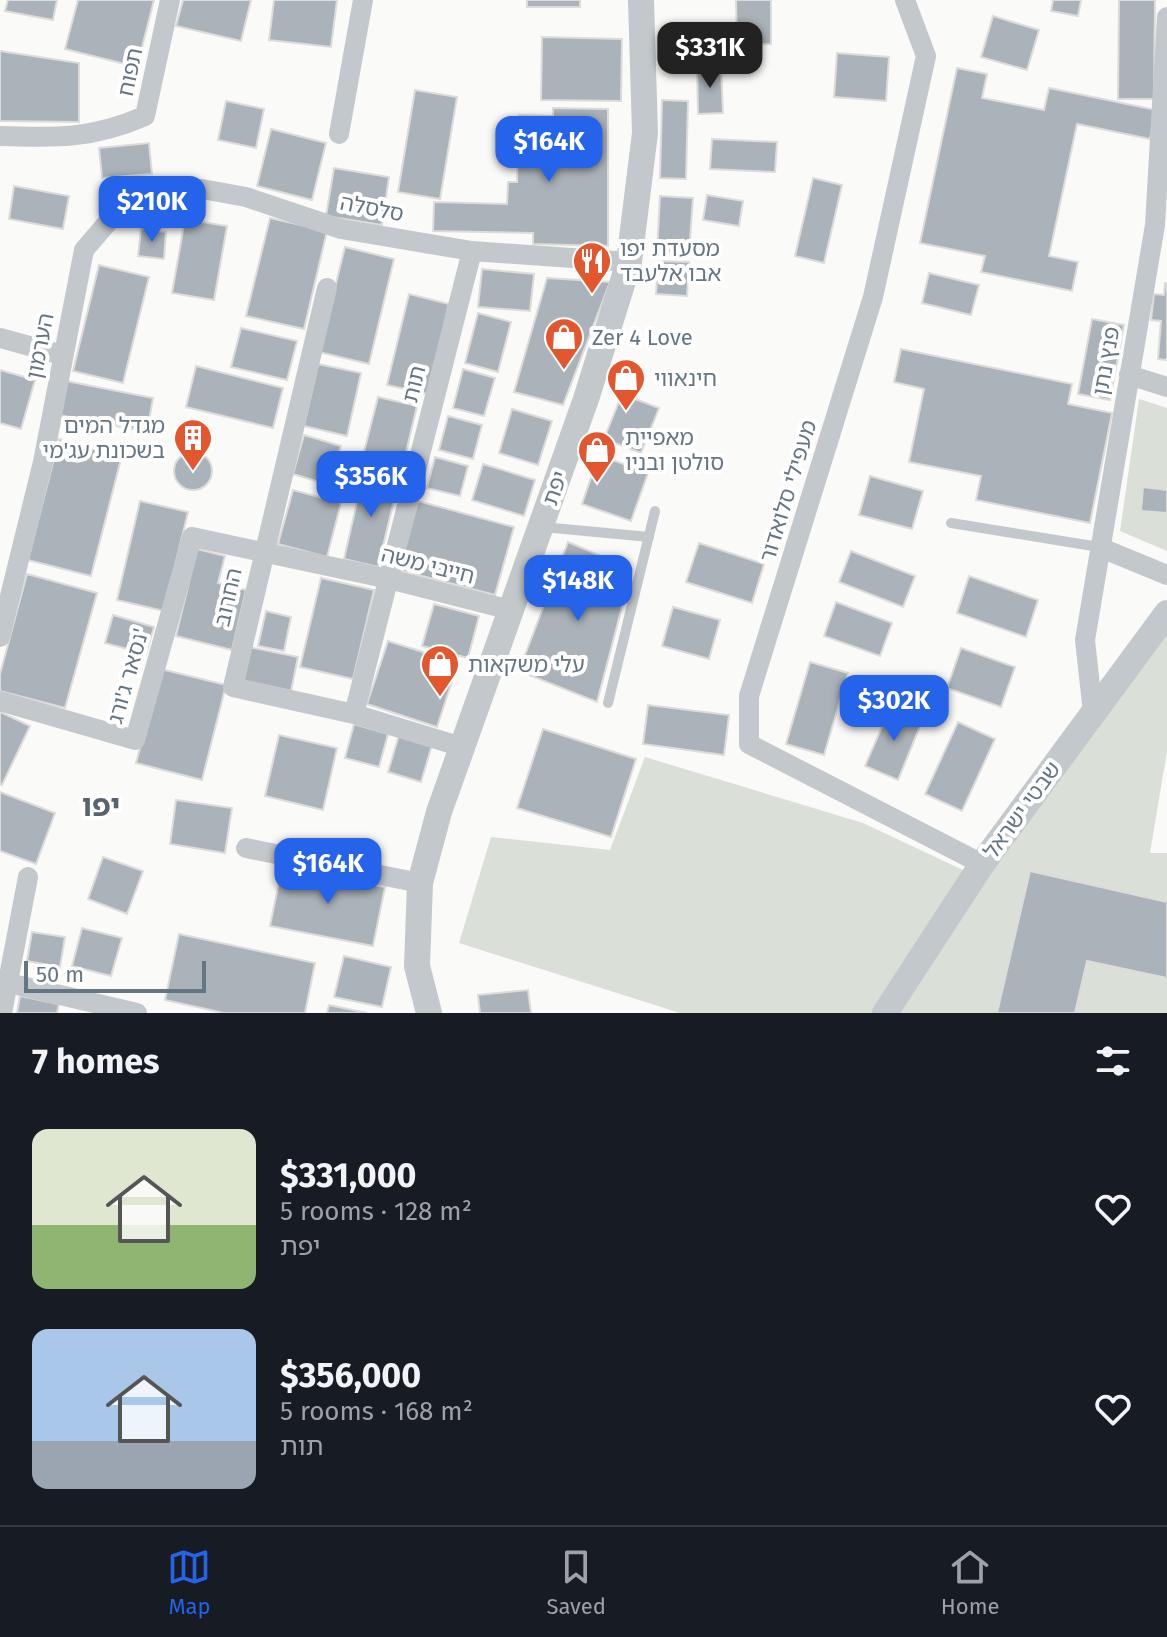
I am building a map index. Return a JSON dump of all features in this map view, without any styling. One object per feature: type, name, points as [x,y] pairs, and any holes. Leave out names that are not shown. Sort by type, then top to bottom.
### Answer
[{"type":"street","name":"תפוח","points":[[0,136],[65,139],[110,131],[145,116],[170,0]]},
{"type":"street","points":[[339,134],[363,0]]},
{"type":"street","name":"יפת","points":[[429,1013],[417,966],[420,883],[462,747],[586,399],[629,262],[645,133],[641,0]]},
{"type":"street","name":"מעפילי סלואדור","points":[[905,0],[926,56],[873,297],[749,696],[749,744],[982,864]]},
{"type":"street","name":"פנץ נתן","points":[[1093,713],[1085,640],[1155,225],[1167,17]]},
{"type":"street","name":"סלסלה","points":[[114,215],[155,194],[202,189],[246,197],[341,229],[472,251],[629,262]]},
{"type":"street","name":"הערמון","points":[[0,637],[43,462],[84,250],[114,215]]},
{"type":"street","name":"תות","points":[[354,714],[472,251]]},
{"type":"street","name":"החרוב","points":[[327,288],[233,687],[354,714],[462,747]]},
{"type":"street","points":[[0,338],[62,355]]},
{"type":"street","points":[[1129,375],[1167,387]]},
{"type":"street","name":"חייבי משה","points":[[192,537],[389,579],[511,610]]},
{"type":"street","name":"נסאר ג'ורג'","points":[[0,701],[135,740],[192,537]]},
{"type":"street","points":[[1099,547],[1167,575]]},
{"type":"street","name":"שבטי ישראל","points":[[885,1013],[982,864],[1167,613]]},
{"type":"street","points":[[246,848],[420,883]]},
{"type":"street","points":[[2,1013],[4,982],[28,877]]},
{"type":"street","points":[[4,982],[137,1013]]},
{"type":"lane","points":[[608,703],[655,511]]},
{"type":"lane","points":[[951,523],[1099,547]]},
{"type":"lane","points":[[541,527],[649,537]]},
{"type":"shaded area","points":[[1139,399],[1167,408],[1167,551],[1120,531]]},
{"type":"shaded area","points":[[1167,627],[1167,751],[1150,853],[1167,853],[1167,1013],[680,1013],[459,943],[491,837],[610,850],[645,757],[863,823],[982,879]]},
{"type":"building","points":[[8,0],[57,0],[53,20],[5,11]]},
{"type":"building","points":[[78,0],[154,0],[137,67],[65,49]]},
{"type":"building","points":[[183,0],[251,0],[241,41],[176,26]]},
{"type":"building","points":[[274,0],[337,0],[331,47],[269,40]]},
{"type":"building","points":[[527,0],[580,0],[580,7],[527,7]]},
{"type":"building","points":[[736,0],[771,0],[771,44],[737,45]]},
{"type":"building","points":[[1053,0],[1081,0],[1078,16],[1051,11]]},
{"type":"building","points":[[1119,0],[1155,0],[1154,99],[1118,99]]},
{"type":"building","points":[[993,16],[1039,30],[1027,70],[981,57]]},
{"type":"building","points":[[542,37],[622,39],[621,101],[541,100]]},
{"type":"building","points":[[0,51],[79,63],[79,122],[0,121]]},
{"type":"building","points":[[837,53],[889,57],[886,101],[834,97]]},
{"type":"building","points":[[721,66],[723,113],[698,114],[697,67]]},
{"type":"building","points":[[957,68],[987,74],[982,98],[1044,110],[1049,88],[1156,110],[1150,139],[1077,124],[1049,256],[1078,262],[1072,291],[981,272],[985,256],[920,243]]},
{"type":"building","points":[[415,90],[457,97],[440,199],[398,192]]},
{"type":"building","points":[[662,100],[688,101],[686,179],[660,178]]},
{"type":"building","points":[[226,101],[264,109],[256,148],[218,140]]},
{"type":"building","points":[[553,108],[608,109],[608,246],[533,244],[533,233],[433,231],[434,202],[507,204],[508,182],[517,182],[519,115],[553,116]]},
{"type":"building","points":[[271,129],[326,143],[312,200],[257,186]]},
{"type":"building","points":[[712,139],[777,142],[775,172],[710,169]]},
{"type":"building","points":[[149,143],[152,174],[102,178],[99,148]]},
{"type":"building","points":[[334,168],[389,177],[382,225],[326,216]]},
{"type":"building","points":[[813,178],[842,185],[824,263],[795,256]]},
{"type":"building","points":[[14,186],[69,196],[63,229],[9,219]]},
{"type":"building","points":[[707,195],[743,201],[739,226],[703,220]]},
{"type":"building","points":[[660,196],[693,198],[689,254],[657,252]]},
{"type":"building","points":[[270,218],[327,231],[304,329],[246,316]]},
{"type":"building","points":[[185,219],[227,226],[214,300],[172,293]]},
{"type":"building","points":[[141,229],[166,232],[164,259],[138,256]]},
{"type":"building","points":[[345,247],[394,259],[369,364],[319,352]]},
{"type":"building","points":[[658,261],[689,262],[687,296],[656,294]]},
{"type":"building","points":[[99,265],[149,277],[123,383],[73,371]]},
{"type":"building","points":[[482,269],[534,274],[530,311],[478,307]]},
{"type":"building","points":[[929,273],[979,285],[971,315],[922,303]]},
{"type":"building","points":[[547,278],[610,282],[563,405],[514,392]]},
{"type":"building","points":[[1165,283],[1167,360],[1158,359],[1161,321],[1151,320],[1154,294],[1164,295]]},
{"type":"building","points":[[409,294],[449,304],[428,394],[387,385]]},
{"type":"building","points":[[478,313],[511,322],[498,372],[465,363]]},
{"type":"building","points":[[1092,319],[1124,325],[1110,400],[1078,394]]},
{"type":"building","points":[[241,328],[297,341],[287,380],[231,367]]},
{"type":"building","points":[[901,349],[1072,384],[1068,404],[1112,413],[1090,523],[976,500],[981,476],[909,462],[924,389],[894,382]]},
{"type":"building","points":[[318,364],[361,373],[347,436],[304,426]]},
{"type":"building","points":[[196,366],[283,388],[273,428],[186,407]]},
{"type":"building","points":[[463,369],[495,378],[484,416],[453,408]]},
{"type":"building","points":[[0,370],[35,380],[21,429],[0,423]]},
{"type":"building","points":[[66,381],[153,398],[147,432],[59,415]]},
{"type":"building","points":[[622,394],[659,408],[641,453],[604,439]]},
{"type":"building","points":[[378,397],[417,406],[403,465],[363,456]]},
{"type":"building","points":[[512,409],[552,421],[538,465],[499,453]]},
{"type":"building","points":[[448,416],[482,425],[473,459],[439,450]]},
{"type":"building","points":[[304,435],[341,446],[329,485],[293,474]]},
{"type":"building","points":[[59,439],[122,455],[91,576],[28,560]]},
{"type":"building","name":"מגדל המים בשכונת עג'מי","points":[[193,452],[206,458],[212,471],[206,484],[193,490],[180,484],[174,471],[180,458]]},
{"type":"building","points":[[599,455],[648,473],[631,521],[582,504]]},
{"type":"building","points":[[435,457],[468,466],[460,496],[427,488]]},
{"type":"building","points":[[483,464],[535,480],[524,516],[472,500]]},
{"type":"building","points":[[364,471],[399,479],[378,567],[344,559]]},
{"type":"building","points":[[870,476],[923,491],[912,529],[859,515]]},
{"type":"building","points":[[1143,487],[1167,490],[1167,513],[1141,511]]},
{"type":"building","points":[[293,490],[341,503],[327,557],[278,544]]},
{"type":"building","points":[[140,501],[188,512],[164,611],[117,600]]},
{"type":"building","points":[[418,501],[514,527],[495,595],[399,570]]},
{"type":"building","points":[[568,542],[632,569],[597,702],[519,671]]},
{"type":"building","points":[[699,543],[764,564],[752,603],[686,582]]},
{"type":"building","points":[[197,549],[225,556],[218,583],[246,590],[232,650],[176,636]]},
{"type":"building","points":[[851,551],[915,576],[903,607],[839,582]]},
{"type":"building","points":[[27,574],[97,593],[65,708],[0,691],[0,674]]},
{"type":"building","points":[[969,576],[1038,600],[1026,637],[957,613]]},
{"type":"building","points":[[321,578],[374,590],[353,679],[300,667]]},
{"type":"building","points":[[836,602],[892,623],[880,656],[824,636]]},
{"type":"building","points":[[434,604],[479,616],[468,658],[422,646]]},
{"type":"building","points":[[673,607],[720,620],[709,659],[662,646]]},
{"type":"building","points":[[266,611],[291,617],[284,651],[258,646]]},
{"type":"building","points":[[113,615],[154,627],[146,654],[105,643]]},
{"type":"building","points":[[388,641],[458,663],[437,727],[367,704]]},
{"type":"building","points":[[249,647],[298,657],[291,691],[241,681]]},
{"type":"building","points":[[961,648],[1015,667],[1001,707],[947,688]]},
{"type":"building","points":[[810,662],[848,673],[824,755],[786,744]]},
{"type":"building","points":[[161,669],[226,685],[202,780],[136,763]]},
{"type":"building","points":[[648,705],[729,715],[724,755],[643,744]]},
{"type":"building","points":[[891,706],[923,719],[898,780],[865,766]]},
{"type":"building","points":[[0,712],[30,726],[2,785],[0,784]]},
{"type":"building","points":[[958,722],[995,739],[962,811],[925,794]]},
{"type":"building","points":[[354,724],[388,734],[379,767],[345,758]]},
{"type":"building","points":[[543,729],[636,759],[611,837],[517,808]]},
{"type":"building","points":[[279,735],[337,748],[323,810],[265,796]]},
{"type":"building","points":[[399,735],[432,745],[421,782],[388,772]]},
{"type":"building","points":[[0,792],[55,813],[36,864],[0,851]]},
{"type":"building","points":[[176,800],[232,808],[225,853],[170,844]]},
{"type":"building","points":[[103,857],[143,871],[127,914],[88,899]]},
{"type":"building","points":[[282,867],[385,887],[373,946],[270,926]]},
{"type":"building","points":[[1030,871],[1167,902],[1167,978],[1087,961],[1075,1013],[997,1013]]},
{"type":"building","points":[[82,928],[122,938],[111,976],[72,966]]},
{"type":"building","points":[[32,932],[65,937],[60,967],[27,961]]},
{"type":"building","points":[[179,934],[315,963],[305,1013],[224,1013],[165,1000]]},
{"type":"building","points":[[344,956],[391,967],[382,1007],[334,997]]},
{"type":"building","points":[[528,990],[531,1013],[480,1013],[478,995]]},
{"type":"building","points":[[20,996],[59,1004],[57,1013],[17,1013]]},
{"type":"building","points":[[329,1005],[367,1013],[327,1013]]},
{"type":"place","name":"מסעדת יפו אבו אלעבד","points":[[592,295]]},
{"type":"place","name":"Zer 4 Love","points":[[564,371]]},
{"type":"place","name":"חינאווי","points":[[626,412]]},
{"type":"place","name":"מגדל המים בשכונת עג'מי","points":[[193,472]]},
{"type":"place","name":"מאפיית סולטן ובניו","points":[[597,484]]},
{"type":"place","name":"עלי משקאות","points":[[440,698]]},
{"type":"district","name":"יפו","points":[[101,806]]}]
